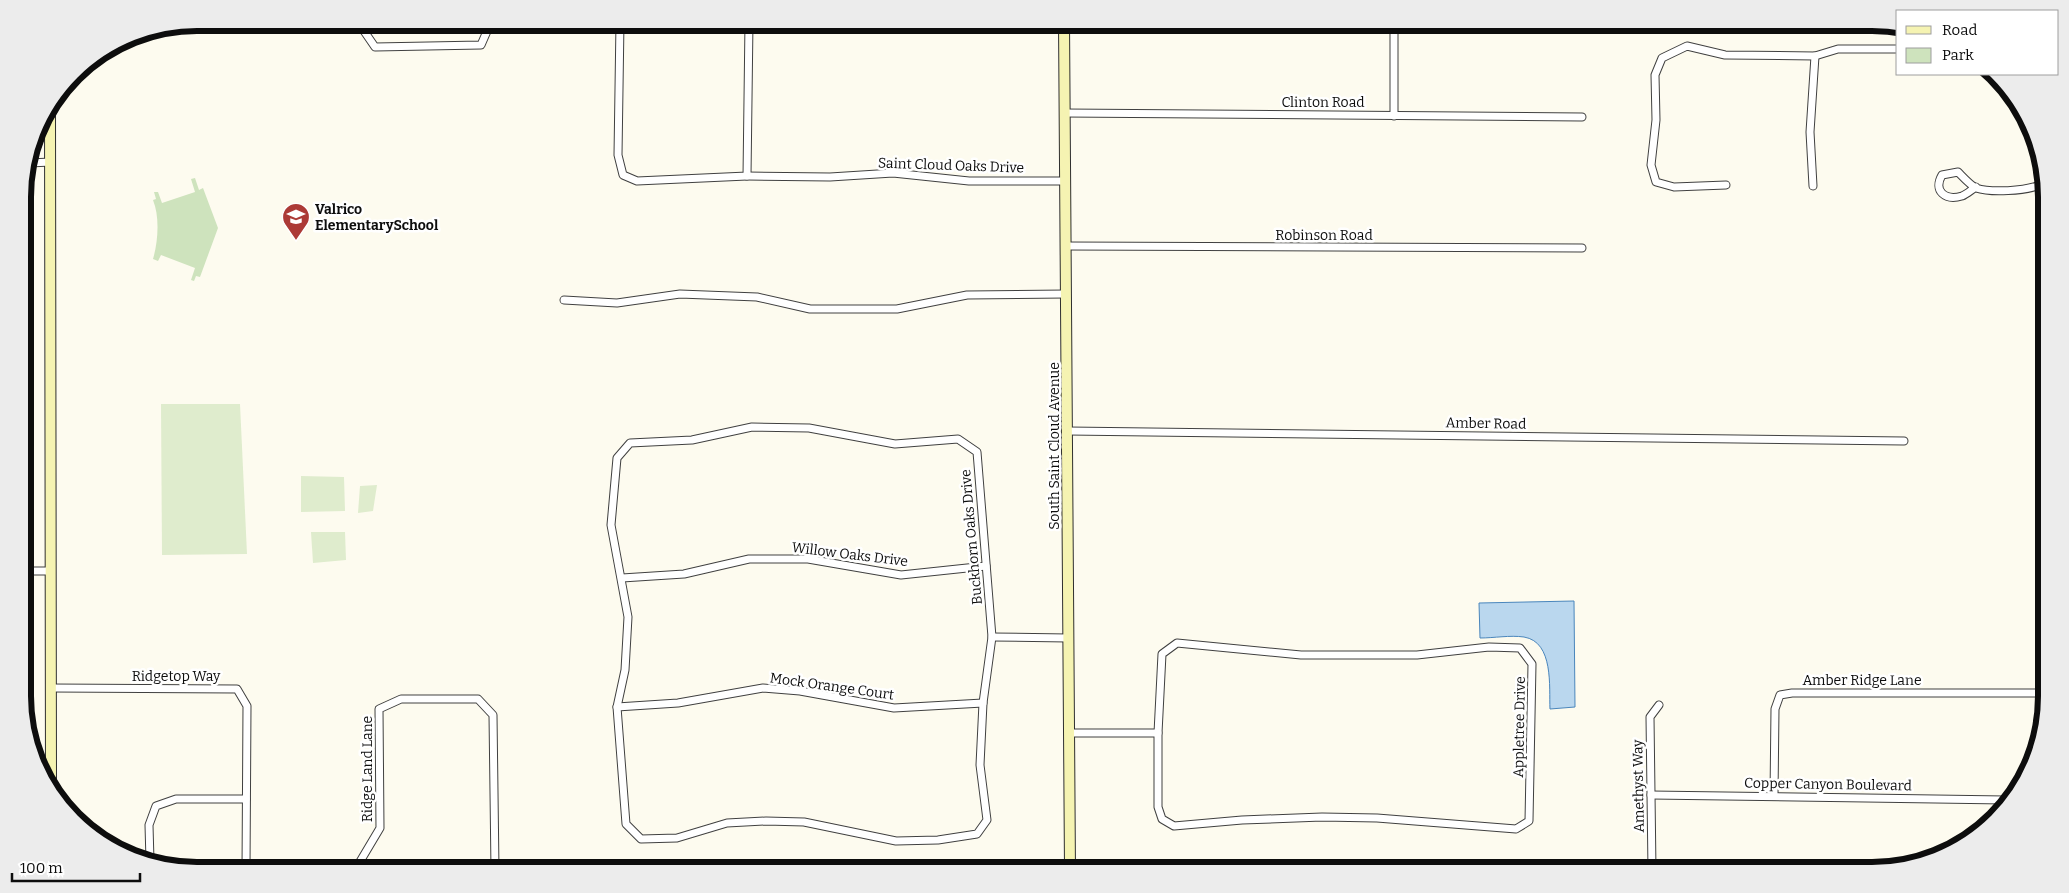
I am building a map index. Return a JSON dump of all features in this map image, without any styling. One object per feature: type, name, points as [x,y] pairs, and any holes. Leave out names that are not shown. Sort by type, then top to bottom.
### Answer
[{"type":"street","points":[[364,31],[375,47],[481,45],[487,31]]},
{"type":"street","name":"Saint Cloud Oaks Drive","points":[[620,31],[618,155],[623,175],[638,181],[746,176],[830,177],[893,173],[969,181],[1064,181]]},
{"type":"street","points":[[746,176],[749,31]]},
{"type":"street","name":"South Saint Cloud Avenue","points":[[1064,31],[1070,861]]},
{"type":"street","points":[[1394,31],[1394,116]]},
{"type":"street","points":[[1726,185],[1674,187],[1656,182],[1651,165],[1656,120],[1655,75],[1662,58],[1687,46],[1725,55],[1815,56],[1838,49],[1896,49]]},
{"type":"street","points":[[1813,186],[1810,132],[1815,56]]},
{"type":"street","name":"Clinton Road","points":[[1064,113],[1582,118]]},
{"type":"street","points":[[50,120],[51,773]]},
{"type":"street","points":[[35,163],[51,162]]},
{"type":"street","points":[[1976,188],[1963,196],[1951,198],[1945,196],[1939,190],[1938,182],[1942,175],[1958,172],[1976,188],[2004,191],[2030,190],[2037,186]]},
{"type":"street","name":"Robinson Road","points":[[1066,246],[1582,248]]},
{"type":"street","points":[[564,300],[617,303],[689,295],[756,297],[810,309],[897,309],[966,295],[1066,294]]},
{"type":"street","name":"Buckhorn Oaks Drive","points":[[752,427],[809,428],[895,444],[958,439],[977,452],[986,566],[992,637],[984,703],[980,765],[987,820],[977,834],[938,840],[896,841],[804,822],[766,821],[727,823],[677,838],[641,839],[626,824],[617,707],[625,670],[628,617],[611,525],[617,458],[630,443],[692,440],[752,427]]},
{"type":"street","name":"Amber Road","points":[[1068,431],[1904,440]]},
{"type":"street","name":"Willow Oaks Drive","points":[[622,578],[684,574],[749,558],[808,559],[901,576],[986,566]]},
{"type":"street","points":[[31,571],[51,571]]},
{"type":"street","points":[[992,637],[1068,638]]},
{"type":"street","name":"Appletree Drive","points":[[1177,643],[1301,655],[1417,655],[1490,647],[1520,648],[1532,664],[1529,821],[1516,829],[1377,818],[1322,817],[1242,820],[1174,826],[1162,819],[1158,807],[1158,733],[1162,654],[1177,643]]},
{"type":"street","name":"Ridgetop Way","points":[[51,688],[237,689],[247,706],[246,862]]},
{"type":"street","name":"Mock Orange Court","points":[[617,707],[678,703],[763,688],[800,691],[894,708],[984,703]]},
{"type":"street","name":"Amber Ridge Lane","points":[[1774,796],[1775,709],[1780,695],[1792,693],[2038,694]]},
{"type":"street","name":"Ridge Land Lane","points":[[360,862],[380,828],[380,709],[401,699],[478,698],[493,715],[495,862]]},
{"type":"street","name":"Amethyst Way","points":[[1652,861],[1650,717],[1659,705]]},
{"type":"street","points":[[1069,733],[1158,733]]},
{"type":"street","name":"Copper Canyon Boulevard","points":[[1651,795],[2000,800]]},
{"type":"street","points":[[150,855],[149,824],[156,806],[176,799],[246,799]]},
{"type":"green space","points":[[195,178],[199,190],[203,188],[218,228],[200,277],[196,276],[194,281],[191,280],[195,268],[161,255],[158,261],[153,259],[158,230],[157,214],[153,200],[156,199],[154,192],[158,192],[162,203],[195,192],[191,179]]},
{"type":"green space","points":[[161,404],[240,404],[247,554],[162,555]]},
{"type":"green space","points":[[301,476],[344,477],[345,511],[301,512]]},
{"type":"green space","points":[[377,485],[373,511],[358,513],[360,486]]},
{"type":"green space","points":[[311,532],[345,532],[346,560],[313,563]]},
{"type":"water","points":[[1574,601],[1575,707],[1550,709],[1548,667],[1541,647],[1534,641],[1524,637],[1480,638],[1479,603]]},
{"type":"place","name":"Valrico ElementarySchool","points":[[296,241]]}]
